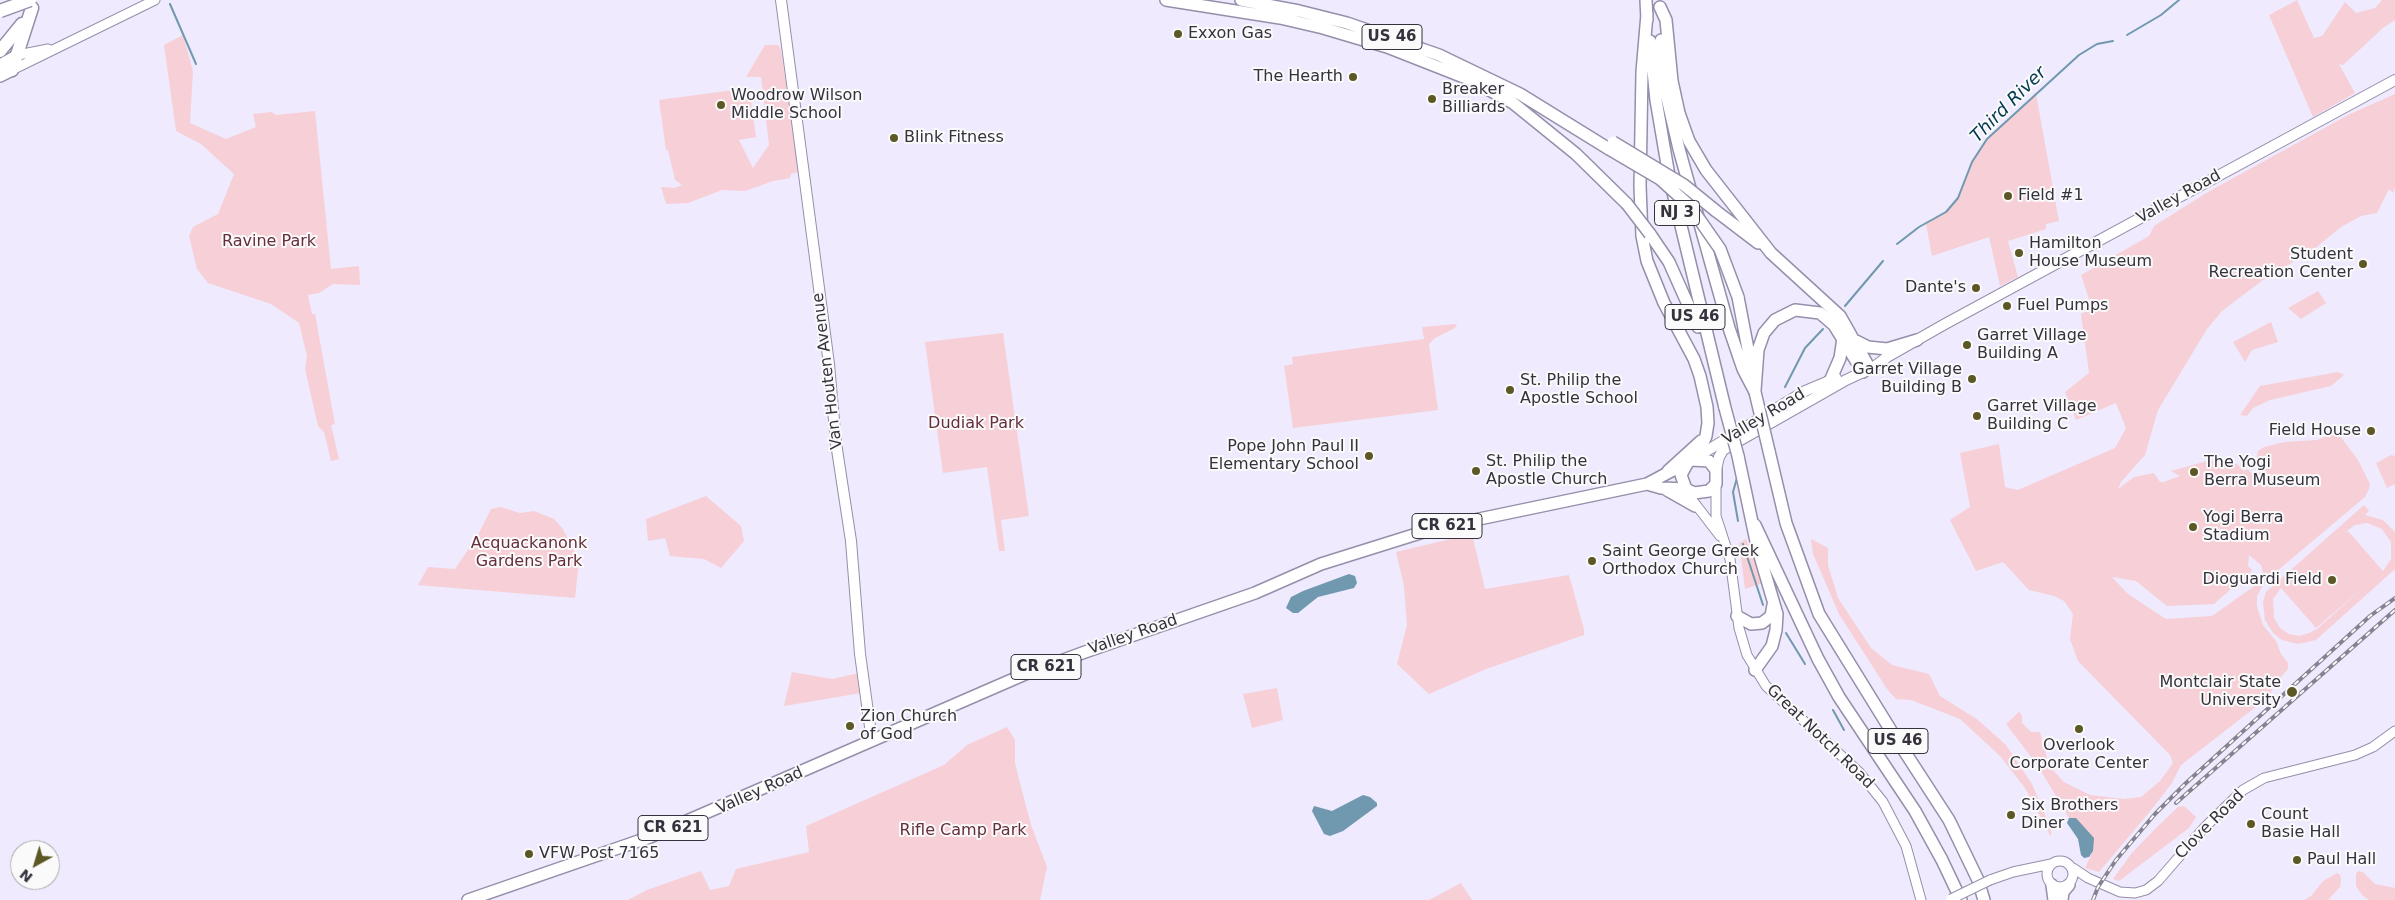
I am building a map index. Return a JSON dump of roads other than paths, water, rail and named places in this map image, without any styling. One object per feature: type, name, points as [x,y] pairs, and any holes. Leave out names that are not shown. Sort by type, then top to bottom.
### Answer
[{"type":"highway","points":[[0,11],[31,2]]},
{"type":"highway","points":[[0,40],[31,2]]},
{"type":"highway","points":[[0,50],[20,27],[31,2]]},
{"type":"highway","points":[[6,67],[18,55],[31,2]]},
{"type":"main road","name":"Van Houten Avenue","points":[[782,0],[829,364],[836,443],[850,541],[860,654],[872,741]]},
{"type":"main road","name":"US 46","points":[[1166,0],[1280,18],[1322,28],[1388,47],[1471,80],[1520,109],[1576,154],[1627,204],[1669,262],[1695,317],[1725,408],[1755,526],[1818,660],[1839,697],[1915,811],[1942,860],[1954,900]]},
{"type":"main road","name":"US 46","points":[[1241,0],[1312,14],[1386,35],[1453,61],[1541,106],[1611,145],[1660,180],[1694,211],[1720,249],[1731,272],[1738,297],[1755,392],[1786,523],[1819,614],[1949,820],[1984,900]]},
{"type":"main road","name":"NJ 3","points":[[1646,0],[1656,100],[1669,176],[1725,408]]},
{"type":"main road","name":"NJ 3","points":[[1660,3],[1664,85],[1679,149],[1729,328],[1743,369],[1755,392]]},
{"type":"main road","points":[[1660,3],[1666,20],[1672,81],[1678,113],[1689,141],[1706,170],[1772,253]]},
{"type":"main road","points":[[1647,14],[1642,80],[1640,186],[1642,236],[1647,261],[1664,303],[1694,359],[1700,376],[1707,407],[1708,423],[1706,436],[1681,475],[1688,490],[1704,493],[1716,484],[1716,470],[1708,461],[1692,459]]},
{"type":"main road","points":[[0,76],[6,67]]},
{"type":"main road","name":"Valley Road","points":[[1716,470],[1718,457],[1723,450],[1865,368],[2395,80]]},
{"type":"main road","points":[[1611,145],[1684,185],[1772,253],[1840,316],[1856,342],[1865,368]]},
{"type":"main road","points":[[1755,392],[1758,350],[1764,333],[1775,320],[1795,310],[1820,313],[1834,325],[1865,368]]},
{"type":"main road","points":[[1830,380],[1840,358],[1843,338]]},
{"type":"main road","points":[[1856,342],[1868,347],[1887,349],[1917,340]]},
{"type":"main road","name":"Valley Road","points":[[468,900],[650,837],[1024,675],[1255,593],[1321,564],[1436,528],[1647,484],[1806,391],[1830,380],[1865,368]]},
{"type":"main road","points":[[1668,472],[1706,436]]},
{"type":"main road","name":"Valley Road","points":[[1647,484],[1661,488],[1688,490]]},
{"type":"main road","points":[[1661,488],[1695,506]]},
{"type":"main road","points":[[1755,526],[1758,546],[1777,614],[1775,638],[1772,646],[1756,670]]},
{"type":"main road","points":[[1737,616],[1751,624],[1762,623],[1771,616],[1773,604]]},
{"type":"main road","points":[[2050,883],[2054,900]]},
{"type":"main road","points":[[2062,900],[2063,892],[2070,883]]},
{"type":"main road","points":[[1980,888],[1989,900]]},
{"type":"street","points":[[6,67],[62,44],[155,0]]},
{"type":"street","points":[[18,55],[62,44]]},
{"type":"street","name":"Great Notch Road","points":[[1716,484],[1716,516],[1730,559],[1742,642],[1756,670],[1774,694],[1859,772],[1890,813],[1906,846],[1921,900]]},
{"type":"street","name":"Great Notch Road","points":[[1688,490],[1695,506],[1725,542]]},
{"type":"street","name":"Clove Road","points":[[1954,900],[1990,880],[2013,872],[2029,870],[2062,860],[2088,878],[2125,893],[2146,890],[2158,881],[2204,828],[2244,790],[2271,776],[2355,755],[2373,746],[2395,731]]},
{"type":"street","points":[[2050,883],[2047,871],[2051,864]]},
{"type":"street","points":[[2070,883],[2072,868]]},
{"type":"street","points":[[2029,870],[2050,883],[2061,887],[2088,878]]},
{"type":"water","points":[[1349,574],[1355,576],[1357,583],[1354,588],[1318,597],[1298,613],[1293,613],[1286,608],[1291,597]]},
{"type":"water","points":[[1363,795],[1370,797],[1377,803],[1377,806],[1343,831],[1330,836],[1324,834],[1312,811],[1314,806],[1332,811]]},
{"type":"water","points":[[2069,818],[2076,818],[2094,838],[2093,851],[2089,857],[2084,858],[2081,855],[2078,839],[2067,823]]},
{"type":"waterway","name":"Third River","points":[[2127,35],[2161,15],[2179,0]]},
{"type":"waterway","points":[[170,4],[196,64]]},
{"type":"waterway","name":"Third River","points":[[1897,244],[1919,227],[1946,212],[1958,198],[1972,162],[1987,139],[2079,55],[2097,44],[2113,41]]},
{"type":"waterway","name":"Third River","points":[[1845,306],[1883,261]]},
{"type":"waterway","name":"Third River","points":[[1785,387],[1805,348],[1823,329]]},
{"type":"waterway","name":"Third River","points":[[1737,478],[1733,492],[1738,521]]},
{"type":"waterway","name":"Third River","points":[[1743,544],[1763,605]]},
{"type":"waterway","name":"Third River","points":[[1786,633],[1805,664]]},
{"type":"waterway","name":"Third River","points":[[1833,710],[1844,730]]},
{"type":"railway","points":[[2093,900],[2098,887],[2116,860],[2155,814],[2186,783],[2370,616],[2395,598]]},
{"type":"railway","points":[[2176,803],[2395,610]]},
{"type":"place","name":"Exxon Gas","points":[[1178,34]]},
{"type":"place","name":"The Hearth","points":[[1353,77]]},
{"type":"place","name":"Breaker Billiards","points":[[1432,99]]},
{"type":"place","name":"Woodrow Wilson Middle School","points":[[721,105]]},
{"type":"place","name":"Blink Fitness","points":[[894,138]]},
{"type":"place","name":"Field #1","points":[[2008,196]]},
{"type":"place","name":"Hamilton House Museum","points":[[2019,253]]},
{"type":"place","name":"Student Recreation Center","points":[[2363,264]]},
{"type":"place","name":"Dante's","points":[[1976,288]]},
{"type":"place","name":"Fuel Pumps","points":[[2007,306]]},
{"type":"place","name":"Garret Village Building A","points":[[1967,345]]},
{"type":"place","name":"Garret Village Building B","points":[[1972,379]]},
{"type":"place","name":"St. Philip the Apostle School","points":[[1510,390]]},
{"type":"place","name":"Garret Village Building C","points":[[1977,416]]},
{"type":"place","name":"Field House","points":[[2371,431]]},
{"type":"place","name":"Pope John Paul II Elementary School","points":[[1369,456]]},
{"type":"place","name":"St. Philip the Apostle Church","points":[[1476,471]]},
{"type":"place","name":"The Yogi Berra Museum","points":[[2194,472]]},
{"type":"place","name":"Yogi Berra Stadium","points":[[2193,527]]},
{"type":"place","name":"Saint George Greek Orthodox Church","points":[[1592,561]]},
{"type":"place","name":"Dioguardi Field","points":[[2332,580]]},
{"type":"place","name":"Montclair State University","points":[[2292,692]]},
{"type":"place","name":"Zion Church of God","points":[[850,726]]},
{"type":"place","name":"Overlook Corporate Center","points":[[2079,729]]},
{"type":"place","name":"Six Brothers Diner","points":[[2011,815]]},
{"type":"place","name":"Count Basie Hall","points":[[2251,824]]},
{"type":"place","name":"VFW Post 7165","points":[[529,854]]},
{"type":"place","name":"Paul Hall","points":[[2297,860]]},
{"type":"park label","name":"Ravine Park","points":[[269,242]]},
{"type":"park label","name":"Dudiak Park","points":[[976,424]]},
{"type":"park label","name":"Acquackanonk Gardens Park","points":[[529,553]]},
{"type":"park label","name":"Rifle Camp Park","points":[[963,831]]}]
